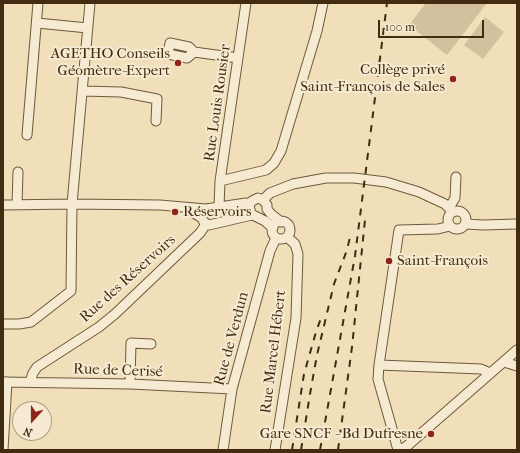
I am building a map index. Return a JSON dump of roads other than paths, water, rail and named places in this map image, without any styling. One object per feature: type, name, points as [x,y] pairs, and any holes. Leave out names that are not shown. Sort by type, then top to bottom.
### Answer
[{"type":"street","points":[[28,135],[38,3]]},
{"type":"street","points":[[3,324],[31,322],[71,291],[72,204],[90,3]]},
{"type":"street","name":"Rue Louis Rousier","points":[[219,207],[220,182],[246,3]]},
{"type":"street","points":[[220,182],[266,170],[274,163],[281,152],[323,3]]},
{"type":"street","points":[[37,23],[88,28]]},
{"type":"street","points":[[194,52],[238,58]]},
{"type":"street","points":[[82,91],[121,92],[157,99],[156,121]]},
{"type":"street","points":[[17,205],[18,172]]},
{"type":"street","points":[[263,200],[270,193],[293,184],[326,178],[354,178],[386,182],[433,197],[445,204],[451,210],[464,213],[467,218],[466,224],[460,230],[455,230],[450,226],[448,220],[448,217],[451,210],[455,198],[456,177]]},
{"type":"street","points":[[258,198],[263,200],[267,205],[267,209],[274,218],[286,223],[289,227],[290,232],[287,237],[282,239],[276,238],[273,234],[272,228],[250,211],[250,204],[255,199],[258,198]]},
{"type":"street","points":[[3,205],[160,205],[206,209],[246,203],[250,204]]},
{"type":"street","points":[[186,208],[212,225],[236,218],[264,215],[267,209]]},
{"type":"street","name":"Rue des Réservoirs","points":[[30,382],[37,367],[99,327],[115,314],[200,234],[206,209]]},
{"type":"street","points":[[272,228],[275,224],[281,222]]},
{"type":"street","points":[[466,224],[517,224]]},
{"type":"street","points":[[450,226],[438,229],[399,230],[379,365],[379,382],[399,450],[407,446],[517,350]]},
{"type":"street","name":"Rue Marcel Hébert","points":[[275,450],[296,318],[298,254],[295,244],[287,237]]},
{"type":"street","name":"Rue de Verdun","points":[[224,450],[232,389],[270,251],[276,238]]},
{"type":"street","points":[[130,384],[131,343],[151,344]]},
{"type":"street","points":[[504,362],[517,366]]},
{"type":"street","points":[[379,365],[481,369],[490,373]]},
{"type":"street","points":[[3,450],[5,382]]},
{"type":"street","name":"Rue de Cerisé","points":[[5,382],[130,384],[232,389]]},
{"type":"railway","points":[[320,450],[355,256],[387,3]]},
{"type":"railway","points":[[338,450],[352,347],[365,220]]},
{"type":"railway","points":[[301,450],[317,355],[334,284],[347,250],[351,233]]},
{"type":"railway","points":[[292,450],[304,374],[321,318]]},
{"type":"place","name":"AGETHO Conseils Géomètre-Expert","points":[[178,63]]},
{"type":"place","name":"Collège privé Saint-François de Sales","points":[[453,79]]},
{"type":"place","name":"Réservoirs","points":[[175,212]]},
{"type":"place","name":"Saint-François","points":[[389,261]]},
{"type":"place","name":"Gare SNCF - Bd Dufresne","points":[[431,434]]}]
